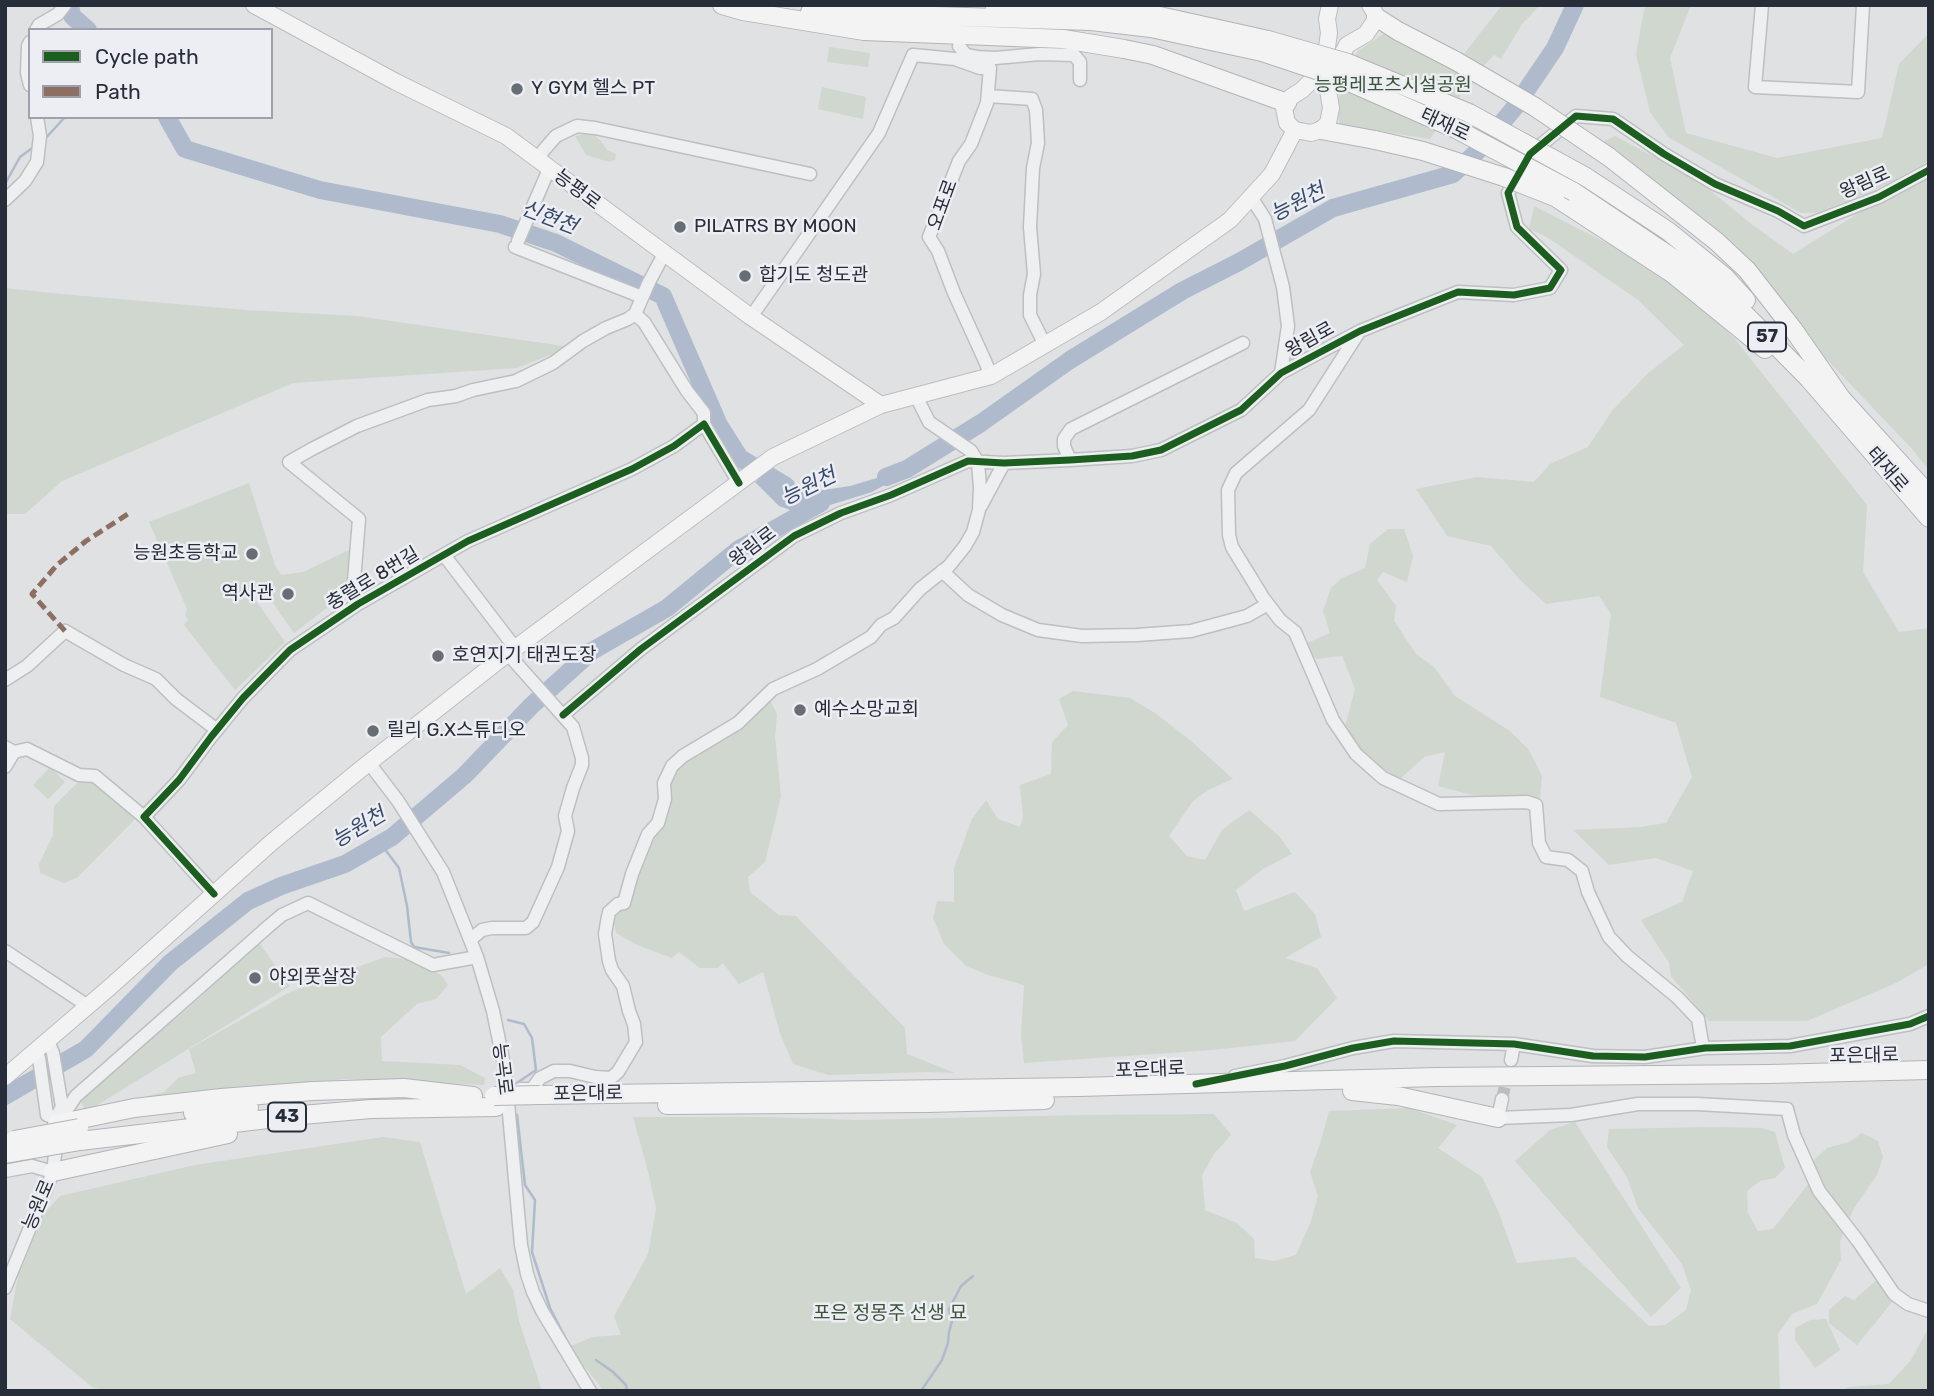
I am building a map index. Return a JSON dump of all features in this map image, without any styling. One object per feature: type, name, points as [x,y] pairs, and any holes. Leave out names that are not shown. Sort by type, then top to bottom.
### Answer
[{"type":"highway","points":[[722,5],[864,32],[1063,39],[1124,49],[1153,55],[1287,103]]},
{"type":"highway","name":"태재로","points":[[748,5],[843,14],[1091,21],[1151,28],[1265,46],[1348,63],[1469,113],[1586,177],[1668,231],[1725,277],[1839,404],[1929,495]]},
{"type":"highway","name":"태재로","points":[[812,5],[845,8],[1089,8],[1155,15],[1265,46],[1456,129],[1574,192],[1722,291],[1810,379],[1839,404],[1875,458],[1929,518]]},
{"type":"highway","points":[[1373,11],[1398,31],[1535,107],[1609,157],[1716,241],[1747,270],[1793,330],[1839,404]]},
{"type":"highway","points":[[1321,130],[1423,151],[1504,177],[1555,197],[1673,274],[1839,404]]},
{"type":"highway","points":[[1769,1074],[1929,1056]]},
{"type":"highway","name":"포은대로","points":[[540,1100],[1436,1077],[1769,1074],[1926,1079]]},
{"type":"highway","name":"포은대로","points":[[540,1100],[927,1103],[1455,1088],[1926,1079]]},
{"type":"highway","points":[[56,1116],[300,1092],[404,1088],[474,1096]]},
{"type":"highway","points":[[1352,1091],[1398,1096],[1498,1118]]},
{"type":"highway","name":"43","points":[[5,1154],[168,1115],[315,1101],[474,1096],[540,1100]]},
{"type":"highway","name":"43","points":[[5,1142],[371,1109],[449,1109],[498,1097]]},
{"type":"highway","points":[[53,1172],[188,1142],[288,1124],[449,1109]]},
{"type":"main road","name":"능평로","points":[[254,5],[396,82],[506,136],[751,317],[881,405]]},
{"type":"main road","points":[[1330,5],[1327,47],[1312,79],[1291,97],[1284,108],[1287,123],[1295,130],[1311,134],[1328,123],[1331,108],[1328,90],[1331,76],[1347,45],[1366,34],[1373,11]]},
{"type":"main road","points":[[5,1077],[50,1047],[88,1006],[272,842],[369,763],[774,457],[881,405],[991,376],[1101,312],[1230,220],[1272,174],[1295,130]]},
{"type":"street","points":[[1762,5],[1755,87],[1858,92],[1863,5]]},
{"type":"street","points":[[37,28],[62,10]]},
{"type":"street","points":[[28,46],[28,77]]},
{"type":"street","points":[[959,47],[967,55],[976,57],[1074,55],[1080,62],[1080,80]]},
{"type":"street","points":[[751,317],[879,133],[913,55],[955,59],[980,68],[990,68]]},
{"type":"street","points":[[976,57],[990,68]]},
{"type":"street","name":"오포로","points":[[990,68],[988,103],[971,144],[959,161],[929,237],[938,251],[991,376]]},
{"type":"street","points":[[988,96],[1032,99],[1036,110],[1038,144],[1033,168],[1030,227],[1034,274],[1030,315],[1045,345]]},
{"type":"street","name":"왕림로","points":[[562,713],[641,649],[794,536],[841,513],[891,495],[975,456],[1004,463],[1132,456],[1161,450],[1241,410],[1281,373],[1360,331],[1458,292],[1514,295],[1549,288],[1561,270],[1517,228],[1508,193],[1530,154],[1576,116],[1613,118],[1664,154],[1715,184],[1778,211],[1804,226],[1879,197],[1929,170]]},
{"type":"street","points":[[5,200],[25,181],[37,162],[40,136],[37,119]]},
{"type":"street","points":[[645,291],[516,244],[533,202],[543,164],[556,135],[577,126],[586,127],[810,174]]},
{"type":"street","points":[[1251,197],[1265,219],[1283,287],[1288,326],[1281,373]]},
{"type":"street","points":[[664,254],[635,314],[644,321],[687,391],[704,413],[704,424],[739,483]]},
{"type":"street","name":"충렬로 8번길","points":[[358,604],[354,581],[359,519],[289,461],[357,426],[428,400],[516,381],[553,363],[583,341],[635,314]]},
{"type":"street","points":[[1360,331],[1309,410],[1237,473],[1228,490],[1229,536],[1232,547],[1280,620],[1295,632],[1333,720],[1356,754],[1382,778],[1439,804],[1527,802],[1536,805],[1539,843],[1546,857],[1568,860],[1582,871],[1588,892],[1609,937],[1698,1019],[1703,1048]]},
{"type":"street","points":[[1070,460],[1064,439],[1071,429],[1243,343]]},
{"type":"street","points":[[498,1097],[532,1089],[540,1078],[554,1071],[611,1077],[618,1072],[636,1042],[634,1024],[623,986],[609,961],[607,922],[609,912],[618,904],[624,903],[648,834],[658,823],[665,799],[664,783],[672,766],[683,756],[738,723],[774,689],[817,669],[872,637],[881,625],[894,618],[920,589],[943,571],[959,554],[973,532],[979,510],[980,488],[975,456],[932,424],[916,396]]},
{"type":"street","name":"충렬로 8번길","points":[[144,817],[179,780],[243,698],[290,650],[358,604],[468,541],[653,459],[704,424]]},
{"type":"street","points":[[979,510],[1004,463]]},
{"type":"street","name":"충렬로 8번길","points":[[444,555],[513,656],[573,727],[582,758],[565,816],[568,831],[558,867],[533,922],[526,928],[482,930],[470,940]]},
{"type":"street","points":[[943,571],[968,595],[1002,615],[1038,630],[1082,636],[1191,631],[1247,616],[1264,598]]},
{"type":"street","points":[[5,680],[27,666],[65,631],[124,665],[156,679],[176,699],[217,730]]},
{"type":"street","points":[[5,767],[10,749],[27,749],[79,775],[95,776],[144,817],[214,894]]},
{"type":"street","name":"능곡로","points":[[369,763],[443,872],[477,957],[494,1011],[505,1070],[498,1097],[527,1273],[542,1311],[590,1391]]},
{"type":"street","points":[[56,1116],[270,925],[282,915],[308,903],[433,965],[477,957]]},
{"type":"street","points":[[5,951],[88,1006]]},
{"type":"street","points":[[1196,1084],[1394,1041],[1514,1044],[1593,1056],[1645,1057],[1703,1048],[1790,1046],[1910,1024],[1929,1016]]},
{"type":"street","points":[[1511,1060],[1514,1044]]},
{"type":"street","points":[[50,1047],[56,1116]]},
{"type":"street","points":[[35,1057],[56,1116]]},
{"type":"street","points":[[1502,1099],[1498,1118],[1571,1115],[1638,1104],[1787,1109],[1794,1135],[1819,1191],[1894,1294],[1908,1304],[1929,1311]]},
{"type":"street","name":"능원로","points":[[5,1288],[53,1172],[56,1116]]},
{"type":"street","points":[[5,1171],[32,1166],[53,1172]]},
{"type":"green space","name":"능평레포츠시설공원","points":[[1502,5],[1539,6],[1522,24],[1501,59],[1494,55],[1472,79],[1430,139],[1339,125],[1339,98],[1346,72],[1358,51],[1388,31],[1454,67]]},
{"type":"green space","points":[[1647,5],[1691,5],[1670,58],[1686,133],[1777,158],[1882,138],[1899,64],[1929,33],[1929,161],[1881,187],[1816,213],[1801,213],[1668,137],[1650,112],[1636,54]]},
{"type":"green space","points":[[829,47],[870,53],[868,67],[827,62]]},
{"type":"green space","points":[[822,87],[866,97],[863,119],[818,109]]},
{"type":"green space","points":[[593,134],[607,150],[616,154],[615,160],[609,162],[586,155],[575,136]]},
{"type":"green space","points":[[1615,136],[1696,179],[1793,254],[1859,213],[1929,176],[1929,470],[1781,311],[1600,143]]},
{"type":"green space","points":[[1534,206],[1669,275],[1734,338],[1867,505],[1863,572],[1899,632],[1929,628],[1929,964],[1896,983],[1807,1021],[1709,1021],[1671,976],[1669,963],[1641,920],[1682,902],[1693,871],[1656,858],[1609,865],[1573,830],[1641,827],[1666,823],[1692,777],[1676,723],[1600,697],[1611,614],[1599,596],[1546,604],[1521,581],[1491,546],[1447,536],[1416,489],[1477,477],[1534,482],[1550,464],[1588,447],[1612,411],[1647,374],[1684,345],[1638,300],[1547,237],[1529,229]]},
{"type":"green space","points":[[5,288],[246,310],[357,316],[570,347],[517,368],[293,383],[62,481],[25,514],[5,514]]},
{"type":"green space","points":[[249,483],[275,565],[281,575],[303,572],[352,550],[350,590],[294,633],[262,587],[252,595],[285,642],[235,690],[184,625],[188,620],[185,615],[187,609],[149,522]]},
{"type":"green space","points":[[1388,529],[1404,529],[1413,556],[1407,582],[1383,572],[1377,580],[1396,606],[1394,621],[1416,654],[1434,667],[1455,696],[1510,731],[1529,750],[1542,776],[1540,799],[1472,795],[1438,786],[1445,752],[1424,757],[1399,780],[1361,752],[1345,727],[1355,689],[1342,656],[1316,659],[1305,644],[1330,633],[1323,611],[1331,588],[1342,578],[1365,568],[1370,544]]},
{"type":"green space","points":[[1073,691],[1130,698],[1155,713],[1191,741],[1233,779],[1208,790],[1193,801],[1169,836],[1187,856],[1205,860],[1222,830],[1249,810],[1279,836],[1292,854],[1263,869],[1236,890],[1244,911],[1295,892],[1315,914],[1321,937],[1285,958],[1317,968],[1337,998],[1295,1041],[1212,1050],[1024,1063],[1021,1035],[1024,985],[966,966],[944,944],[933,918],[937,901],[954,902],[954,868],[972,819],[986,800],[998,819],[1020,827],[1023,817],[1020,785],[1051,774],[1052,742],[1068,725],[1059,699]]},
{"type":"green space","points":[[764,701],[771,702],[777,714],[775,737],[781,796],[765,862],[748,877],[750,892],[779,915],[796,916],[905,1028],[907,1054],[955,1073],[828,1075],[793,1064],[780,1033],[763,972],[739,984],[723,963],[718,968],[700,968],[679,952],[672,958],[637,945],[616,933],[614,923],[618,908],[627,902],[675,766]]},
{"type":"green space","points":[[50,767],[65,782],[48,799],[33,785]]},
{"type":"green space","points":[[83,777],[94,780],[137,817],[78,877],[64,883],[40,873],[39,864],[53,835],[54,806]]},
{"type":"green space","points":[[259,943],[290,986],[91,1109],[84,1108],[79,1098],[191,1006]]},
{"type":"green space","points":[[385,957],[407,959],[441,975],[448,985],[436,999],[417,1004],[381,1037],[382,1061],[460,1065],[485,1078],[484,1085],[346,1079],[201,1092],[99,1108],[164,1092],[178,1078],[196,1073],[189,1049],[290,992]]},
{"type":"green space","name":"포은 정몽주 선생 묘","points":[[1409,1108],[1457,1125],[1438,1148],[1482,1177],[1499,1213],[1517,1263],[1575,1257],[1649,1326],[1665,1325],[1686,1310],[1691,1290],[1682,1264],[1638,1208],[1627,1177],[1607,1147],[1609,1129],[1712,1127],[1762,1128],[1775,1132],[1785,1168],[1775,1178],[1760,1181],[1747,1191],[1748,1213],[1758,1231],[1773,1229],[1809,1183],[1815,1159],[1827,1148],[1849,1142],[1862,1133],[1878,1141],[1883,1157],[1877,1175],[1854,1208],[1840,1241],[1841,1260],[1817,1304],[1792,1314],[1778,1334],[1780,1391],[604,1391],[569,1347],[592,1337],[621,1335],[614,1316],[648,1254],[656,1208],[633,1117],[857,1120],[1214,1114],[1231,1135],[1214,1154],[1202,1175],[1205,1210],[1237,1223],[1254,1239],[1255,1258],[1274,1261],[1296,1255],[1311,1221],[1318,1196],[1310,1172],[1329,1111]]},
{"type":"green space","points":[[1575,1122],[1681,1288],[1651,1317],[1515,1161],[1550,1130]]},
{"type":"green space","points":[[383,1137],[420,1142],[466,1294],[500,1268],[513,1290],[519,1321],[542,1391],[106,1391],[92,1387],[10,1319],[18,1276],[44,1214],[60,1196],[195,1165]]},
{"type":"green space","points":[[1877,1280],[1882,1280],[1893,1301],[1857,1345],[1829,1323],[1829,1310],[1845,1296],[1856,1301],[1857,1297]]},
{"type":"green space","points":[[1826,1319],[1840,1350],[1815,1368],[1795,1340],[1795,1328],[1810,1320]]},
{"type":"green space","points":[[1929,1327],[1929,1391],[1841,1391],[1849,1387],[1889,1384],[1911,1360]]},
{"type":"water","points":[[926,457],[904,474],[872,492],[801,514],[779,506],[755,482],[770,471],[796,486],[817,491],[850,486],[907,469]]},
{"type":"waterway","name":"신현천","points":[[70,5],[72,16],[86,28]]},
{"type":"waterway","name":"능원천","points":[[886,477],[907,469],[981,423],[1070,360],[1182,291],[1333,208],[1453,174],[1481,148],[1515,107],[1555,48],[1575,5]]},
{"type":"waterway","points":[[43,141],[63,119]]},
{"type":"waterway","name":"신현천","points":[[168,119],[185,149],[320,190],[500,224],[556,243],[663,296],[719,425],[740,458],[786,486]]},
{"type":"waterway","points":[[5,184],[20,157],[35,146]]},
{"type":"waterway","name":"능원천","points":[[5,1096],[86,1049],[170,963],[248,901],[281,886],[345,864],[392,837],[465,775],[531,706],[592,651],[667,608],[739,549],[821,503]]},
{"type":"waterway","points":[[381,844],[399,868],[414,947],[449,953]]},
{"type":"waterway","points":[[508,1020],[524,1024],[532,1038],[536,1070],[514,1085]]},
{"type":"waterway","points":[[517,1115],[525,1185],[535,1200],[532,1252],[550,1308],[567,1341]]},
{"type":"waterway","points":[[921,1391],[942,1360],[948,1343],[952,1321],[949,1309],[961,1286],[973,1276]]},
{"type":"waterway","points":[[596,1360],[613,1372],[626,1385],[627,1391]]},
{"type":"tunnel","points":[[1502,1099],[1509,1069]]},
{"type":"marked path","points":[[65,631],[32,594],[57,565],[86,541],[131,512]]},
{"type":"cycle path","points":[[563,715],[641,649],[794,536],[841,513],[891,495],[968,461],[1004,463],[1070,460],[1132,456],[1161,450],[1241,410],[1281,373],[1360,331],[1458,292],[1514,295],[1550,288],[1561,270],[1517,227],[1508,193],[1530,154],[1576,116],[1613,119],[1664,154],[1715,184],[1778,211],[1804,226],[1879,197],[1929,170]]},
{"type":"cycle path","points":[[214,894],[144,817],[179,780],[243,698],[290,650],[358,604],[468,541],[632,469],[674,446],[704,424],[739,483]]},
{"type":"cycle path","points":[[1196,1084],[1394,1041],[1514,1044],[1593,1056],[1645,1057],[1705,1048],[1790,1046],[1910,1024],[1929,1016]]},
{"type":"place","name":"Y GYM 헬스 PT","points":[[517,89]]},
{"type":"place","name":"PILATRS BY MOON","points":[[680,227]]},
{"type":"place","name":"합기도 청도관","points":[[745,276]]},
{"type":"place","name":"능원초등학교","points":[[252,554]]},
{"type":"place","name":"역사관","points":[[288,594]]},
{"type":"place","name":"호연지기 태권도장","points":[[438,656]]},
{"type":"place","name":"예수소망교회","points":[[800,710]]},
{"type":"place","name":"릴리 G.X스튜디오","points":[[373,731]]},
{"type":"place","name":"야외풋살장","points":[[255,978]]}]
